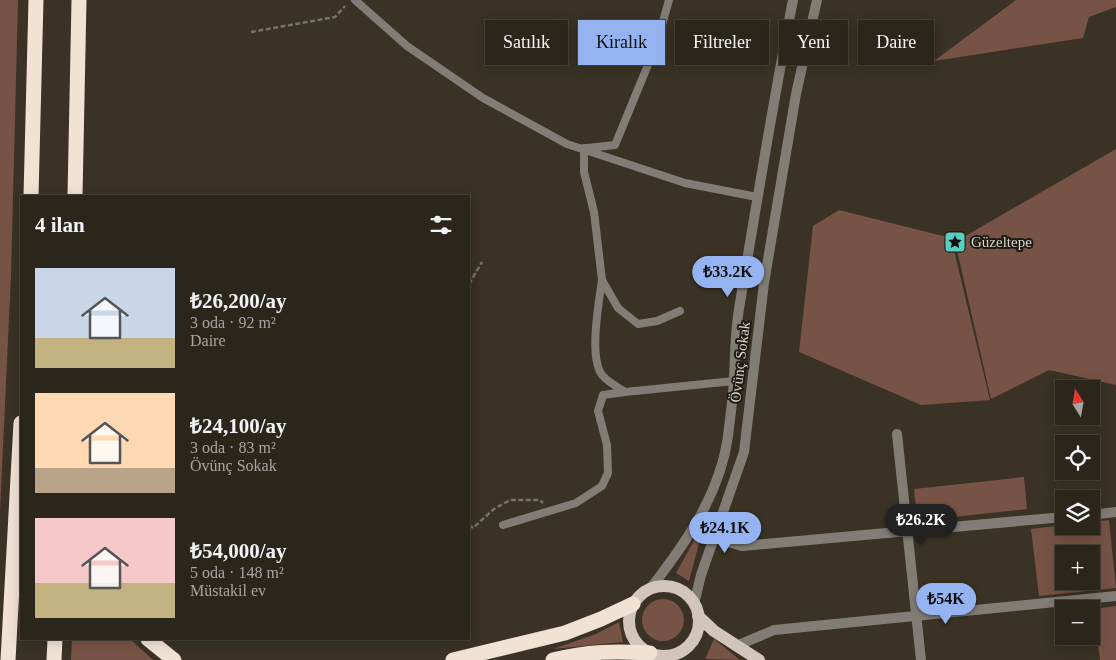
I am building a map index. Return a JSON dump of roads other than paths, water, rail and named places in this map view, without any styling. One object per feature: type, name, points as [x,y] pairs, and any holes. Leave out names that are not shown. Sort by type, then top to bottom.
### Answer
[{"type":"highway","points":[[31,195],[36,0]]},
{"type":"highway","points":[[75,195],[79,0]]},
{"type":"highway","points":[[76,146],[79,195]]},
{"type":"highway","points":[[8,660],[20,441]]},
{"type":"highway","points":[[453,660],[565,634],[601,620],[633,604]]},
{"type":"highway","points":[[54,660],[55,640]]},
{"type":"highway","points":[[149,640],[174,660]]},
{"type":"highway","points":[[553,660],[575,654],[611,651],[656,654]]},
{"type":"main road","points":[[676,660],[656,654],[640,646],[633,637],[629,626],[633,604],[640,595],[660,586],[670,586],[680,590],[688,596],[696,610],[714,631],[759,660]]},
{"type":"main road","points":[[656,654],[670,655],[686,647],[696,633],[696,610]]},
{"type":"street","name":"Övünç Sokak","points":[[650,589],[676,555],[706,508],[728,439],[734,381],[735,332],[775,91],[793,0]]},
{"type":"street","name":"Övünç Sokak","points":[[696,610],[701,576],[744,452],[764,283],[796,94],[817,0]]},
{"type":"street","points":[[897,434],[921,660]]},
{"type":"street","points":[[1100,514],[1116,512]]},
{"type":"street","points":[[714,538],[742,546],[1055,518]]},
{"type":"street","points":[[736,646],[774,630],[1116,596]]},
{"type":"lane","points":[[355,0],[407,46],[483,98],[566,144],[584,148],[685,183],[757,197]]},
{"type":"lane","points":[[584,148],[614,146],[657,42],[669,0]]},
{"type":"lane","points":[[584,148],[584,172],[594,212],[602,280],[597,314],[595,354],[602,375],[625,392]]},
{"type":"lane","points":[[602,280],[618,308],[638,324],[657,321],[680,311]]},
{"type":"lane","points":[[503,526],[576,503],[602,486],[608,473],[607,446],[598,411],[603,395],[734,381]]},
{"type":"place","name":"Güzeltepe","points":[[955,242]]}]
